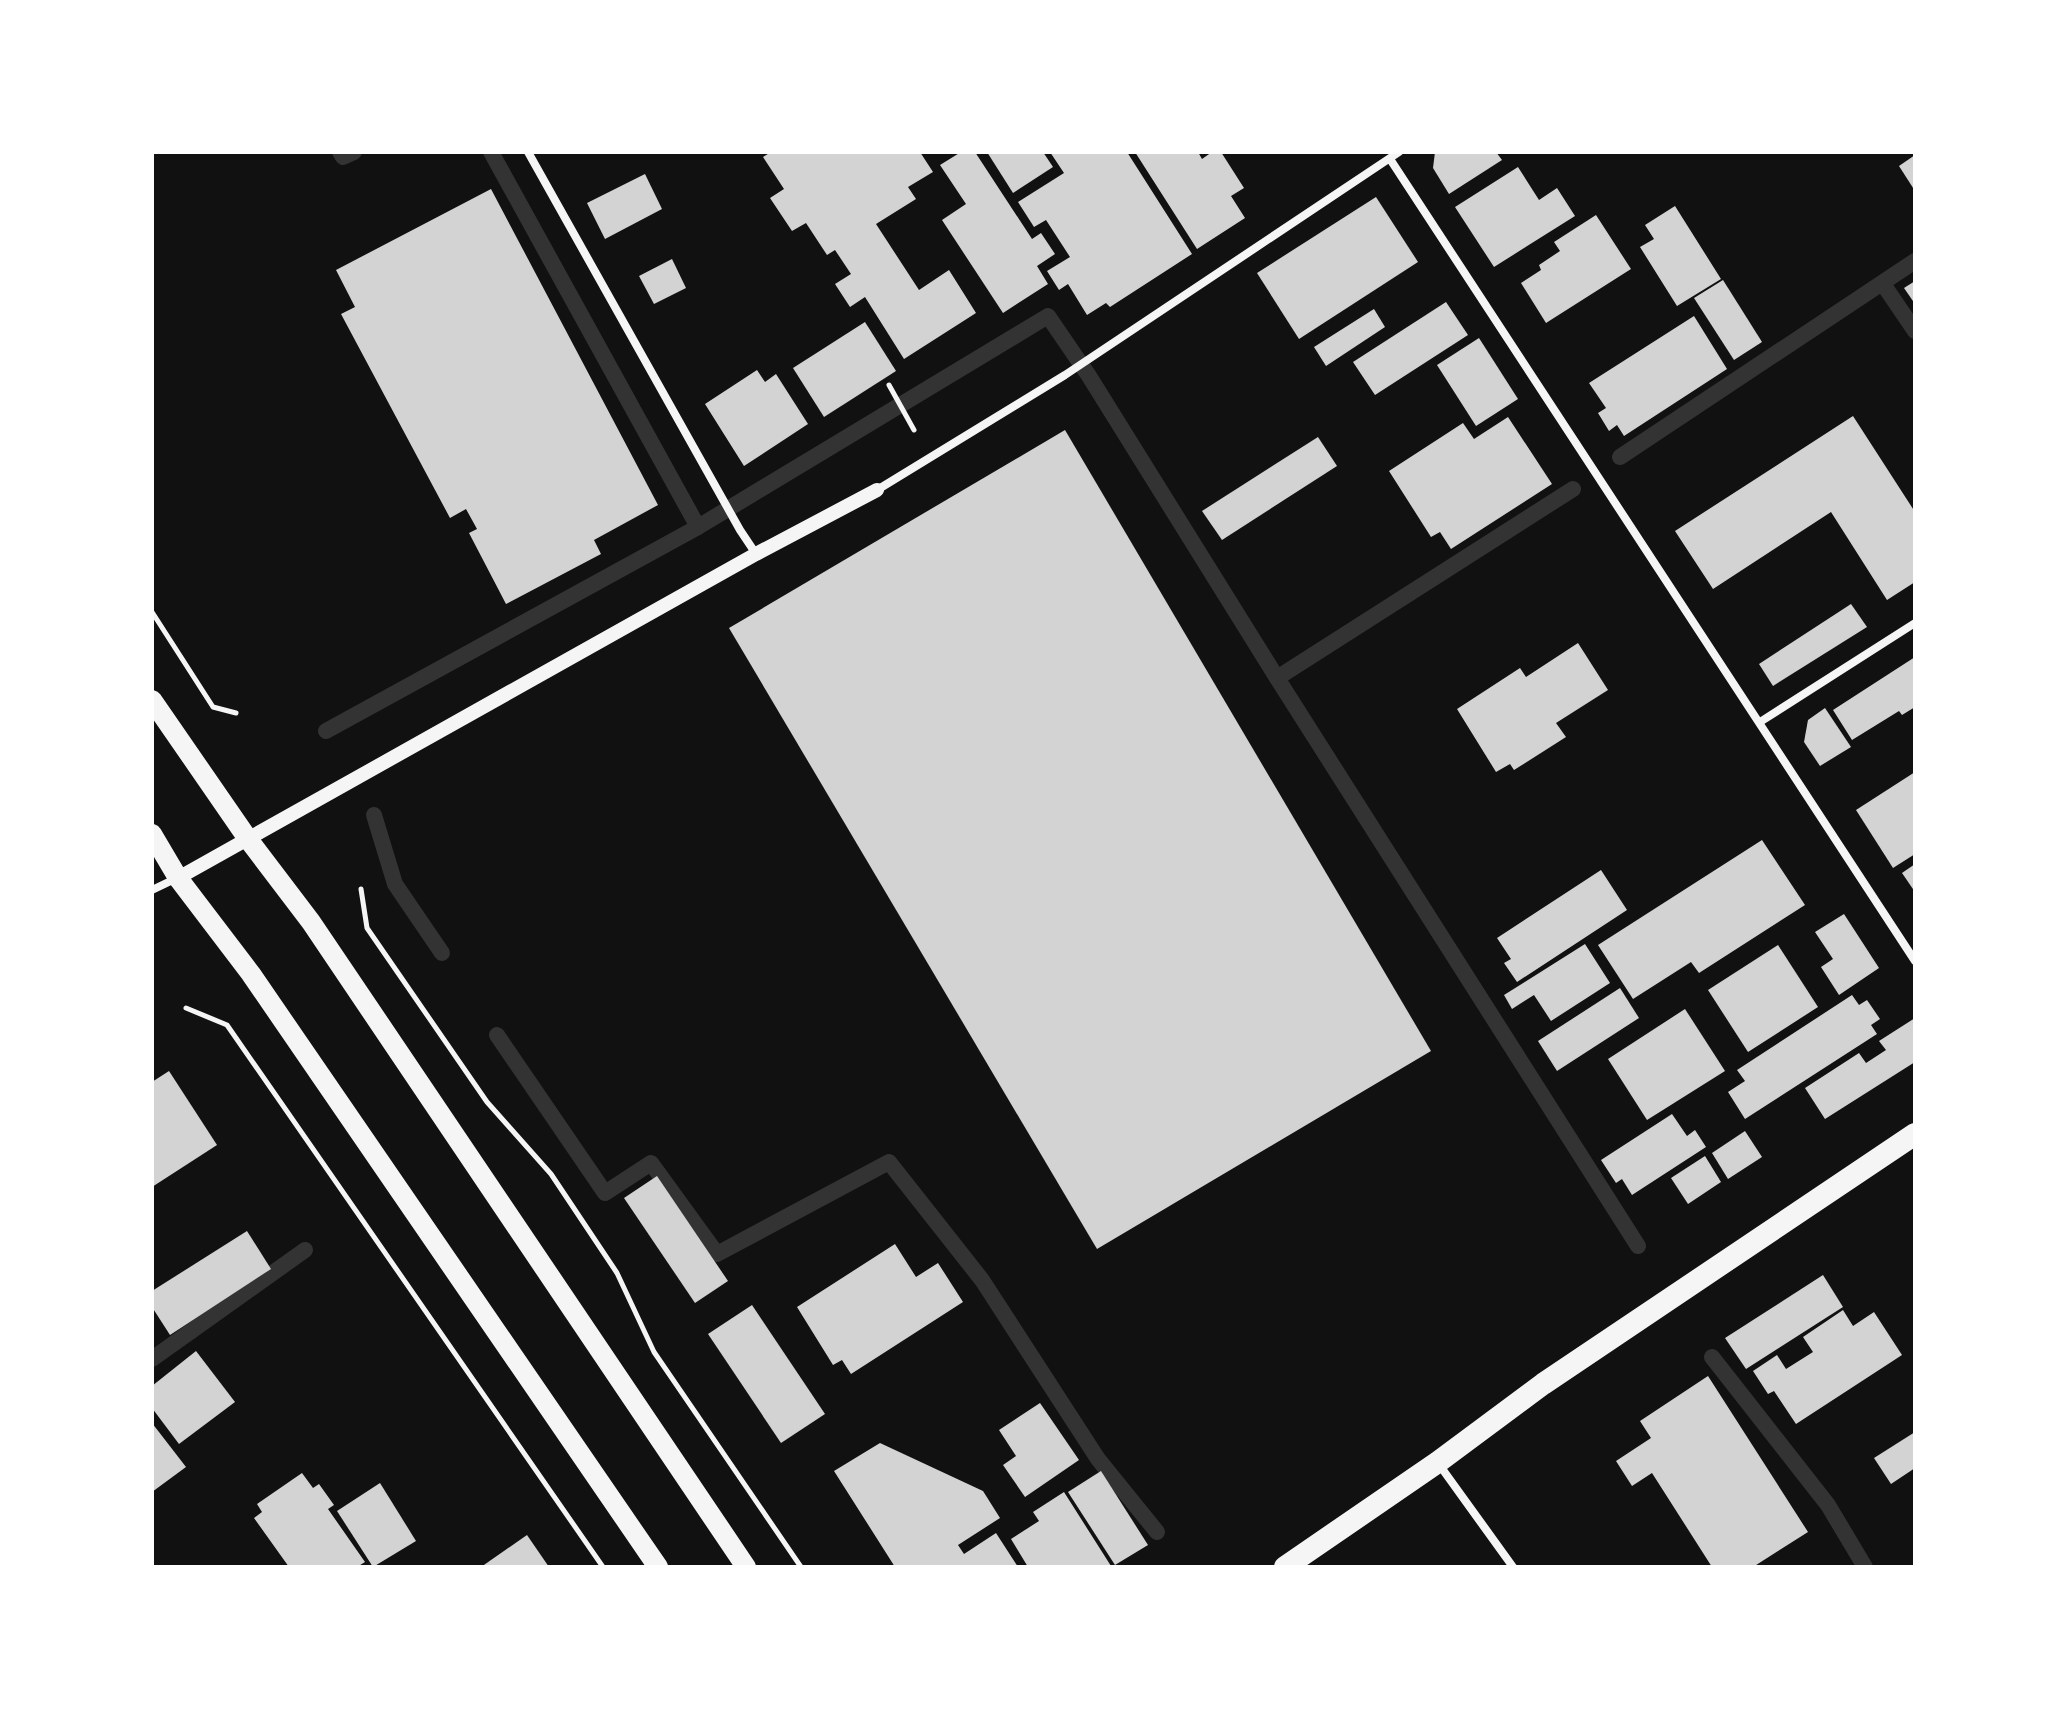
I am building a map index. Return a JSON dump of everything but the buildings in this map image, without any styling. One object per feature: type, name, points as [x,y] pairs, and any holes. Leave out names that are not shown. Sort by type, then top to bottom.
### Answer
[{"type":"highway","points":[[1285,1567],[1438,1462],[1543,1384],[1915,1134]]},
{"type":"main road","points":[[152,700],[248,839],[311,922],[746,1567]]},
{"type":"main road","points":[[152,834],[178,878],[251,974],[658,1567]]},
{"type":"street","points":[[528,152],[756,554]]},
{"type":"street","points":[[152,890],[756,554],[877,490],[1065,375],[1399,152]]},
{"type":"street","points":[[1390,159],[1915,961]]},
{"type":"street","points":[[1760,722],[1915,623]]},
{"type":"street","points":[[1438,1462],[1513,1567]]},
{"type":"path","points":[[889,385],[914,430]]},
{"type":"path","points":[[152,612],[213,707],[236,713]]},
{"type":"path","points":[[361,889],[367,928],[487,1102],[551,1174],[617,1273],[654,1352],[801,1567]]},
{"type":"path","points":[[186,1008],[227,1025],[603,1567]]},
{"type":"waterway","points":[[340,152],[343,157],[354,152]]},
{"type":"waterway","points":[[491,152],[698,527],[1048,316],[1089,376],[1638,1246]]},
{"type":"waterway","points":[[1620,457],[1915,261]]},
{"type":"waterway","points":[[1883,284],[1915,331]]},
{"type":"waterway","points":[[1277,678],[1573,489]]},
{"type":"waterway","points":[[326,731],[698,527]]},
{"type":"waterway","points":[[374,815],[395,884],[442,953]]},
{"type":"waterway","points":[[497,1035],[605,1193],[651,1163],[717,1254],[889,1162],[982,1280],[1098,1459],[1157,1532]]},
{"type":"waterway","points":[[152,1359],[305,1250]]},
{"type":"waterway","points":[[1712,1357],[1828,1505],[1865,1567]]}]
